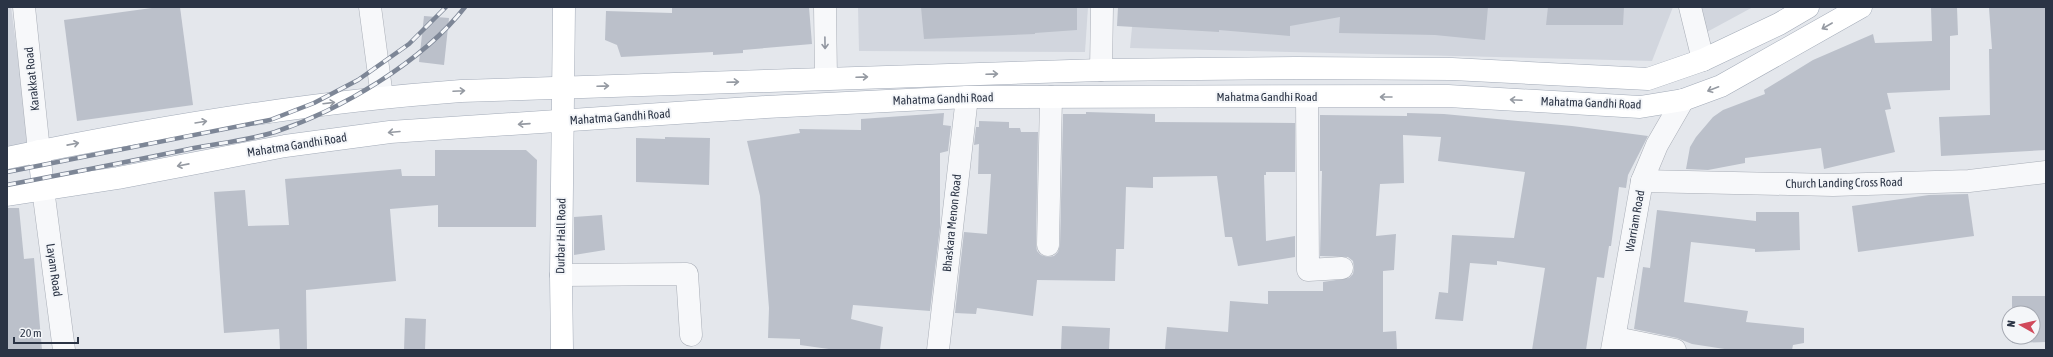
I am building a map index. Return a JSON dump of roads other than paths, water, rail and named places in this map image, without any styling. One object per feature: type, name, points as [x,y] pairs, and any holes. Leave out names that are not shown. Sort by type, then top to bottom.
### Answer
[{"type":"main road","name":"Durbar Hall Road","points":[[562,350],[561,275],[564,7]]},
{"type":"main road","name":"Mahatma Gandhi Road","points":[[7,158],[114,136],[262,112],[382,96],[461,91],[1101,70],[1296,68],[1452,69],[1648,79],[1703,60],[1779,24],[1808,7]]},
{"type":"main road","name":"Mahatma Gandhi Road","points":[[7,195],[118,178],[285,146],[390,132],[766,107],[967,97],[1448,96],[1640,107],[1683,100],[1721,86],[1861,7]]},
{"type":"main road","points":[[1101,70],[1101,97]]},
{"type":"main road","points":[[39,151],[43,189]]},
{"type":"street","name":"Karakkat Road","points":[[24,7],[39,151]]},
{"type":"street","points":[[370,7],[382,96]]},
{"type":"street","points":[[825,7],[826,78]]},
{"type":"street","points":[[1101,70],[1102,7]]},
{"type":"street","points":[[1690,7],[1703,60]]},
{"type":"street","name":"Bhaskara Menon Road","points":[[938,350],[967,97]]},
{"type":"street","points":[[1048,245],[1051,97]]},
{"type":"street","points":[[1307,97],[1308,270],[1342,268]]},
{"type":"street","name":"Warriam Road","points":[[1614,344],[1642,182],[1658,145],[1683,100]]},
{"type":"street","name":"Church Landing Cross Road","points":[[1642,182],[1833,185],[1968,181],[2046,172]]},
{"type":"street","name":"Layam Road","points":[[43,189],[64,350]]},
{"type":"street","points":[[561,275],[687,274],[691,336]]},
{"type":"street","points":[[1614,344],[1675,350]]},
{"type":"railway","points":[[7,172],[270,120],[314,103],[358,80],[409,44],[446,7]]},
{"type":"railway","points":[[7,185],[255,137],[300,123],[353,97],[379,82],[426,47],[465,7]]}]
